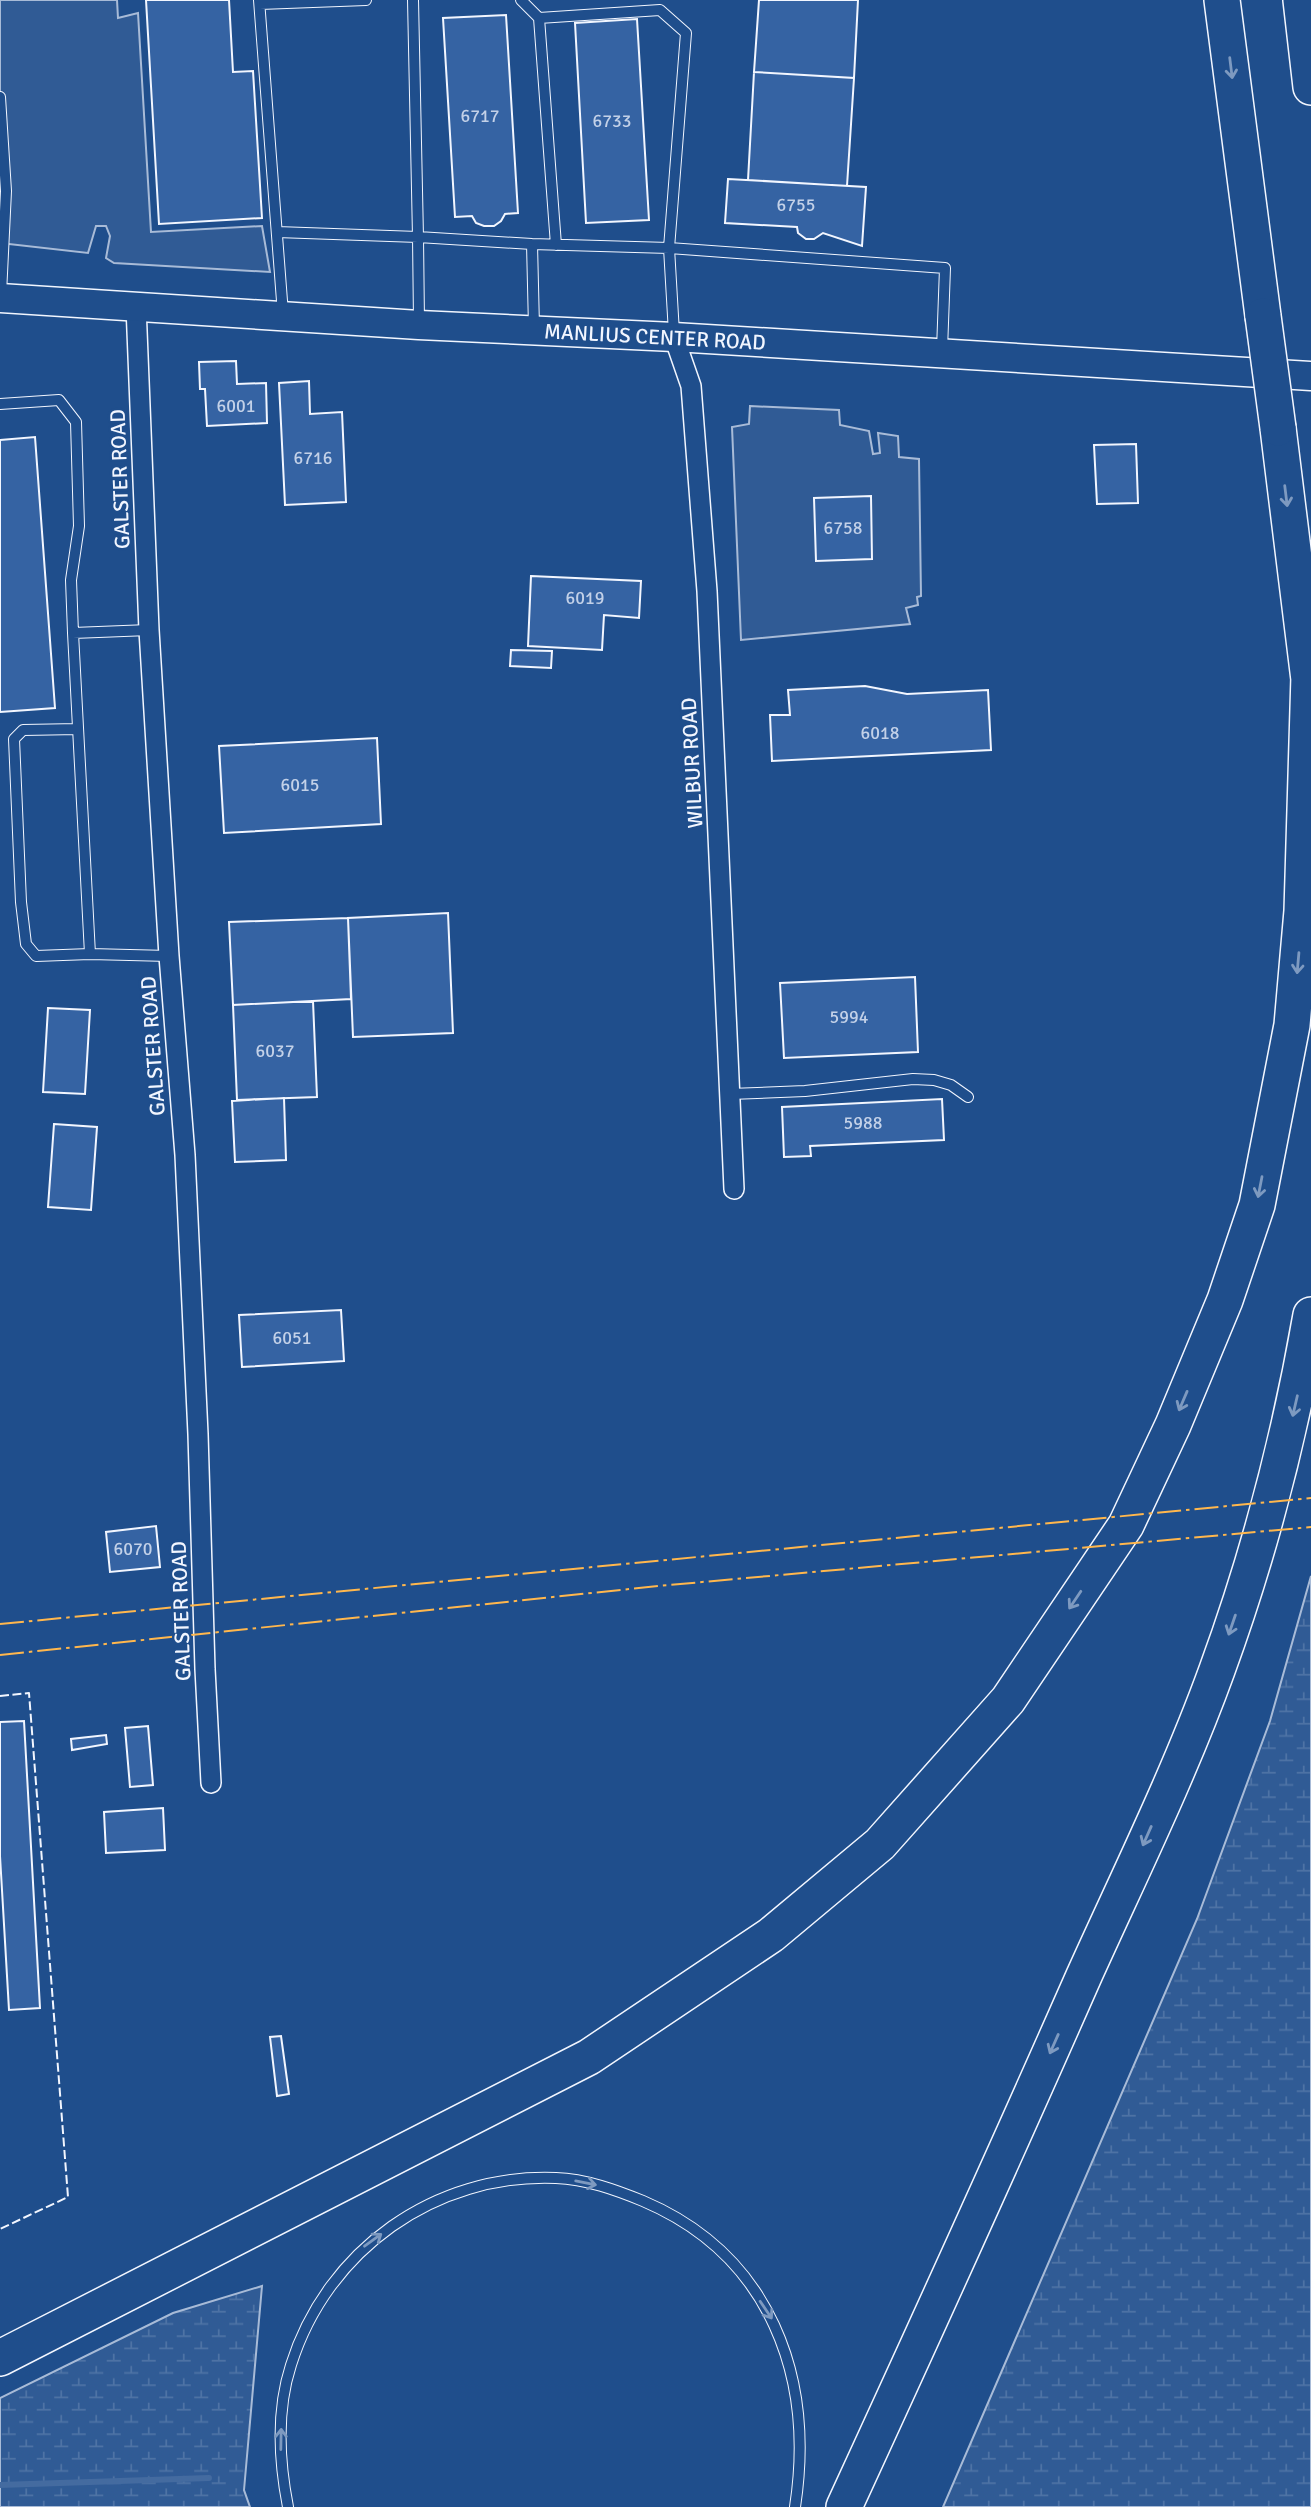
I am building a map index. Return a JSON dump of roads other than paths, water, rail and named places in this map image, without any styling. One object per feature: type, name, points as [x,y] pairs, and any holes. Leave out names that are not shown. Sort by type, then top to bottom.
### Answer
[{"type":"highway","points":[[0,2358],[589,2057],[771,1935],[880,1844],[1008,1700],[1126,1525],[1173,1425],[1225,1300],[1257,1205],[1292,1025],[1302,911],[1310,685],[1222,0]]},
{"type":"highway","points":[[1301,0],[1311,87]]},
{"type":"highway","points":[[844,2507],[995,2177],[1175,1772],[1216,1672],[1241,1599],[1284,1452],[1311,1315]]},
{"type":"main road","name":"MANLIUS CENTER ROAD","points":[[0,298],[1311,376]]},
{"type":"street","name":"GALSTER ROAD","points":[[136,306],[149,630],[169,956],[185,1155],[211,1783]]},
{"type":"street","name":"WILBUR ROAD","points":[[674,337],[691,386],[707,591],[734,1189]]},
{"type":"lane","points":[[283,316],[260,2],[366,0]]},
{"type":"lane","points":[[412,0],[417,125],[419,325]]},
{"type":"lane","points":[[521,0],[539,18],[556,245]]},
{"type":"lane","points":[[539,18],[660,10],[686,33],[669,248],[674,337]]},
{"type":"lane","points":[[0,97],[6,191],[0,298]]},
{"type":"lane","points":[[277,232],[669,248],[945,268],[942,354]]},
{"type":"lane","points":[[532,244],[534,331]]},
{"type":"lane","points":[[0,404],[59,400],[75,422],[79,526],[71,580],[90,954]]},
{"type":"lane","points":[[73,633],[149,630]]},
{"type":"lane","points":[[78,729],[23,730],[14,739],[21,902],[26,944],[36,956],[169,956]]},
{"type":"lane","points":[[730,1094],[805,1091],[914,1079],[934,1080],[951,1085],[968,1097]]},
{"type":"lane","points":[[288,2507],[280,2467],[281,2419],[290,2367],[311,2316],[344,2267],[365,2246],[415,2210],[442,2197],[501,2182],[557,2178],[613,2189],[662,2209],[706,2237],[740,2273],[775,2323],[793,2377],[798,2403],[800,2469],[795,2507]]},
{"type":"waterway","points":[[0,2485],[209,2478]]}]
